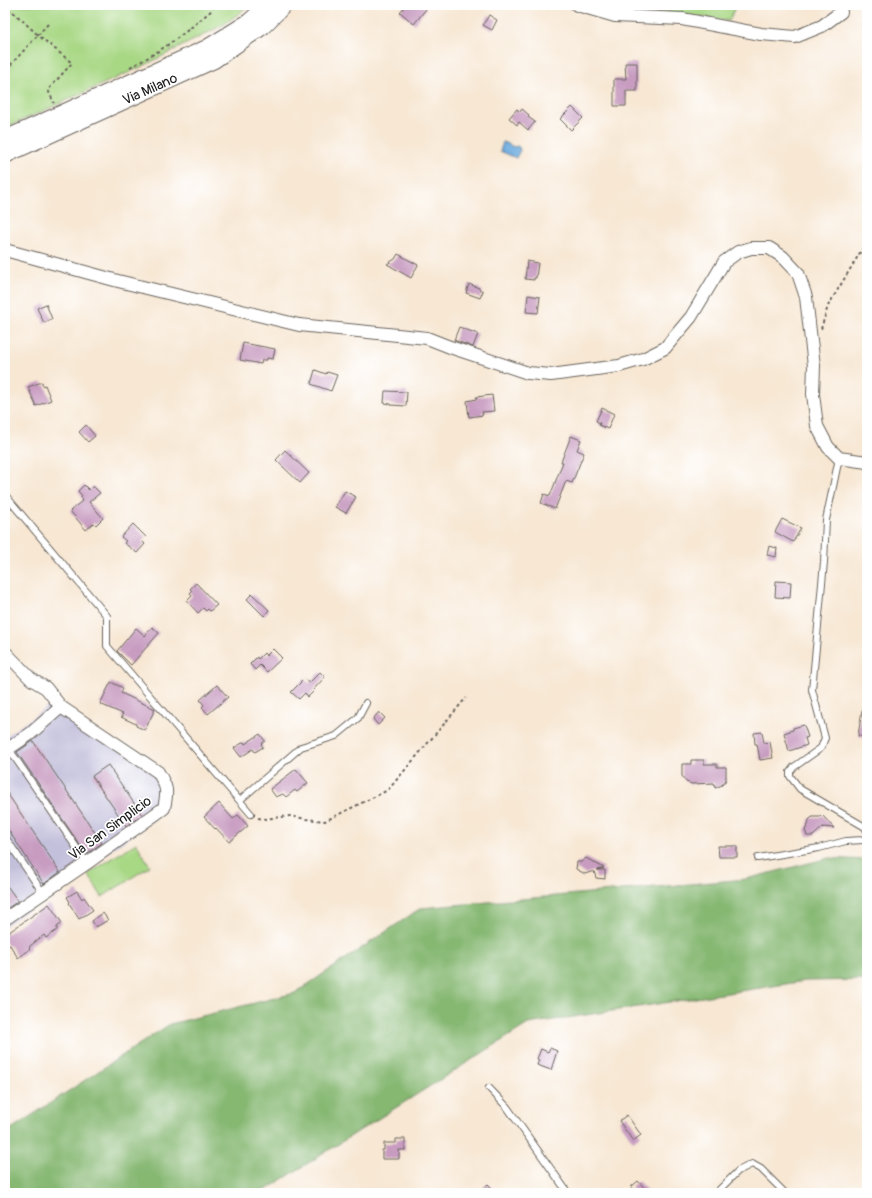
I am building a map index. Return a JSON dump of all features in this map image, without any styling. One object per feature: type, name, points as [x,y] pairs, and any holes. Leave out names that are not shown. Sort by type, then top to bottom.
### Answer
[{"type":"main road","name":"Via Milano","points":[[5,139],[207,48],[248,22],[268,5]]},
{"type":"main road","name":"Via Milano","points":[[5,155],[214,60],[264,26],[284,5]]},
{"type":"street","points":[[577,5],[615,16],[682,19],[761,34],[795,37],[822,26],[841,12]]},
{"type":"street","points":[[5,250],[118,281],[299,325],[427,338],[528,373],[550,375],[619,366],[642,359],[665,348],[691,317],[724,262],[738,252],[751,248],[769,248],[783,257],[798,273],[806,296],[814,366],[813,394],[817,426],[828,447],[839,458],[867,462]]},
{"type":"street","name":"Via San Simplicio","points":[[5,652],[31,679],[46,688],[61,707],[158,772],[165,784],[167,795],[164,808],[87,864],[5,919]]},
{"type":"street","points":[[7,750],[30,734],[61,707]]},
{"type":"lane","points":[[839,458],[826,520],[824,562],[812,690],[825,738],[821,748],[794,767],[790,772],[790,776],[800,789],[865,827],[867,831]]},
{"type":"lane","points":[[5,495],[107,616],[107,646],[144,687],[251,814]]},
{"type":"lane","points":[[240,800],[301,747],[336,736],[358,718],[366,703]]},
{"type":"lane","points":[[7,750],[87,864]]},
{"type":"lane","points":[[758,858],[818,848],[846,841],[863,840],[867,836]]},
{"type":"lane","points":[[5,837],[43,893]]},
{"type":"lane","points":[[489,1088],[507,1107],[568,1193]]},
{"type":"lane","points":[[716,1193],[738,1171],[752,1164],[761,1169],[785,1193]]},
{"type":"path","points":[[130,67],[148,58],[191,28],[214,9],[214,5]]},
{"type":"path","points":[[5,17],[12,10],[38,35],[72,63],[48,90],[55,105]]},
{"type":"path","points":[[5,71],[48,24]]},
{"type":"path","points":[[820,336],[828,306],[867,241]]},
{"type":"path","points":[[251,814],[257,818],[264,819],[290,816],[325,821],[388,790],[466,698]]},
{"type":"shaded area","points":[[54,702],[168,783],[155,819],[5,926],[5,737]]},
{"type":"green space","points":[[5,5],[249,5],[223,25],[143,66],[5,128]]},
{"type":"green space","points":[[611,5],[736,5],[729,21]]},
{"type":"green space","points":[[136,843],[150,866],[102,897],[88,874]]},
{"type":"green space","points":[[829,858],[867,860],[867,980],[805,981],[528,1024],[261,1193],[5,1193],[5,1133],[170,1024],[295,993],[421,908],[746,879]]},
{"type":"water","points":[[503,142],[514,147],[519,147],[520,150],[516,158],[500,151]]},
{"type":"building","points":[[406,5],[422,5],[426,9],[414,24],[400,12]]},
{"type":"building","points":[[489,15],[497,20],[492,30],[483,25]]},
{"type":"building","points":[[625,63],[637,63],[637,91],[626,91],[626,106],[614,106],[614,79],[626,79]]},
{"type":"building","points":[[572,107],[583,118],[571,130],[560,119]]},
{"type":"building","points":[[517,109],[520,112],[522,109],[529,115],[528,117],[535,122],[528,130],[519,122],[517,125],[509,118]]},
{"type":"building","points":[[398,254],[418,265],[411,278],[387,264],[395,259]]},
{"type":"building","points":[[527,261],[538,263],[536,278],[534,278],[534,280],[525,279]]},
{"type":"building","points":[[469,284],[483,291],[480,298],[466,293]]},
{"type":"building","points":[[528,295],[540,297],[538,313],[526,312]]},
{"type":"building","points":[[46,304],[52,319],[44,323],[37,308]]},
{"type":"building","points":[[459,327],[478,334],[473,347],[454,340]]},
{"type":"building","points":[[243,343],[275,349],[273,359],[267,358],[267,360],[262,360],[261,364],[240,360]]},
{"type":"building","points":[[315,370],[326,374],[327,372],[337,375],[331,391],[311,384]]},
{"type":"building","points":[[42,382],[43,386],[45,385],[51,400],[36,406],[28,387]]},
{"type":"building","points":[[385,391],[407,392],[406,406],[384,403]]},
{"type":"building","points":[[492,395],[494,411],[482,412],[483,415],[469,417],[467,401],[477,399],[476,397]]},
{"type":"building","points":[[602,408],[614,414],[608,429],[599,425],[600,423],[596,421]]},
{"type":"building","points":[[86,425],[95,436],[88,442],[79,432]]},
{"type":"building","points":[[571,436],[581,440],[577,450],[584,453],[572,483],[566,481],[555,509],[541,503],[544,494],[550,496]]},
{"type":"building","points":[[285,450],[309,473],[300,483],[276,460]]},
{"type":"building","points":[[84,485],[89,490],[93,486],[100,493],[89,502],[103,518],[96,525],[94,523],[86,530],[70,511],[83,500],[78,491]]},
{"type":"building","points":[[345,491],[356,497],[346,513],[335,507]]},
{"type":"building","points":[[782,519],[801,528],[793,542],[775,532]]},
{"type":"building","points":[[133,524],[146,537],[142,541],[145,544],[137,553],[124,543],[126,541],[121,537]]},
{"type":"building","points":[[769,546],[777,548],[776,557],[767,555]]},
{"type":"building","points":[[776,581],[791,582],[790,598],[775,597]]},
{"type":"building","points":[[196,583],[217,605],[210,611],[208,609],[206,611],[203,608],[198,613],[187,601],[192,596],[190,593],[192,591],[190,589]]},
{"type":"building","points":[[252,594],[269,610],[264,616],[247,599]]},
{"type":"building","points":[[152,627],[159,633],[131,665],[117,651],[136,628],[145,636]]},
{"type":"building","points":[[273,649],[282,658],[267,672],[260,665],[255,670],[250,664],[264,653],[266,656]]},
{"type":"building","points":[[320,672],[325,677],[308,697],[305,693],[299,699],[291,692],[304,679],[309,683]]},
{"type":"building","points":[[111,682],[123,688],[121,693],[155,709],[145,730],[121,717],[123,714],[100,704]]},
{"type":"building","points":[[217,685],[228,697],[208,714],[202,707],[204,705],[200,700]]},
{"type":"building","points":[[862,710],[867,710],[867,737],[858,736]]},
{"type":"building","points":[[379,712],[385,718],[378,725],[373,719]]},
{"type":"building","points":[[804,725],[808,737],[805,738],[807,745],[789,751],[784,733],[793,730],[793,728]]},
{"type":"building","points":[[762,732],[764,743],[770,742],[773,758],[760,760],[757,744],[755,744],[754,733]]},
{"type":"building","points":[[260,734],[265,741],[261,744],[263,747],[255,752],[253,749],[241,757],[234,748],[244,742],[245,744]]},
{"type":"building","points":[[33,741],[102,843],[86,854],[17,752]]},
{"type":"building","points":[[691,760],[704,760],[704,764],[717,764],[717,767],[726,767],[726,780],[722,785],[715,788],[714,783],[692,784],[686,782],[682,776],[682,764],[691,764]]},
{"type":"building","points":[[108,765],[142,815],[126,826],[92,776]]},
{"type":"building","points":[[296,769],[308,783],[297,792],[295,790],[286,797],[283,794],[276,797],[270,789]]},
{"type":"building","points":[[5,790],[60,872],[44,884],[5,825]]},
{"type":"building","points":[[219,803],[233,819],[238,815],[248,826],[229,842],[204,817]]},
{"type":"building","points":[[822,815],[834,828],[823,827],[813,836],[807,836],[805,830],[809,820],[812,817],[820,817]]},
{"type":"building","points":[[718,846],[737,846],[737,857],[719,857]]},
{"type":"building","points":[[586,858],[604,868],[597,870],[605,870],[605,879],[596,878],[594,871],[585,874],[576,869],[577,862],[581,862]]},
{"type":"building","points":[[5,883],[18,901],[5,910]]},
{"type":"building","points":[[77,891],[82,899],[84,897],[93,910],[79,919],[67,897]]},
{"type":"building","points":[[49,904],[62,923],[57,927],[57,930],[46,938],[44,935],[30,946],[29,950],[18,958],[10,945],[8,946],[5,941],[5,935]]},
{"type":"building","points":[[103,913],[108,920],[96,927],[92,921]]},
{"type":"building","points":[[550,1048],[557,1051],[551,1070],[537,1065],[539,1060],[537,1059],[541,1049],[548,1052]]},
{"type":"building","points":[[627,1115],[641,1135],[633,1141],[619,1121]]},
{"type":"building","points":[[396,1139],[405,1139],[405,1150],[399,1150],[399,1159],[382,1159],[384,1143],[396,1143]]},
{"type":"building","points":[[638,1181],[649,1193],[637,1193],[631,1187]]},
{"type":"building","points":[[488,1184],[497,1193],[478,1193]]}]
